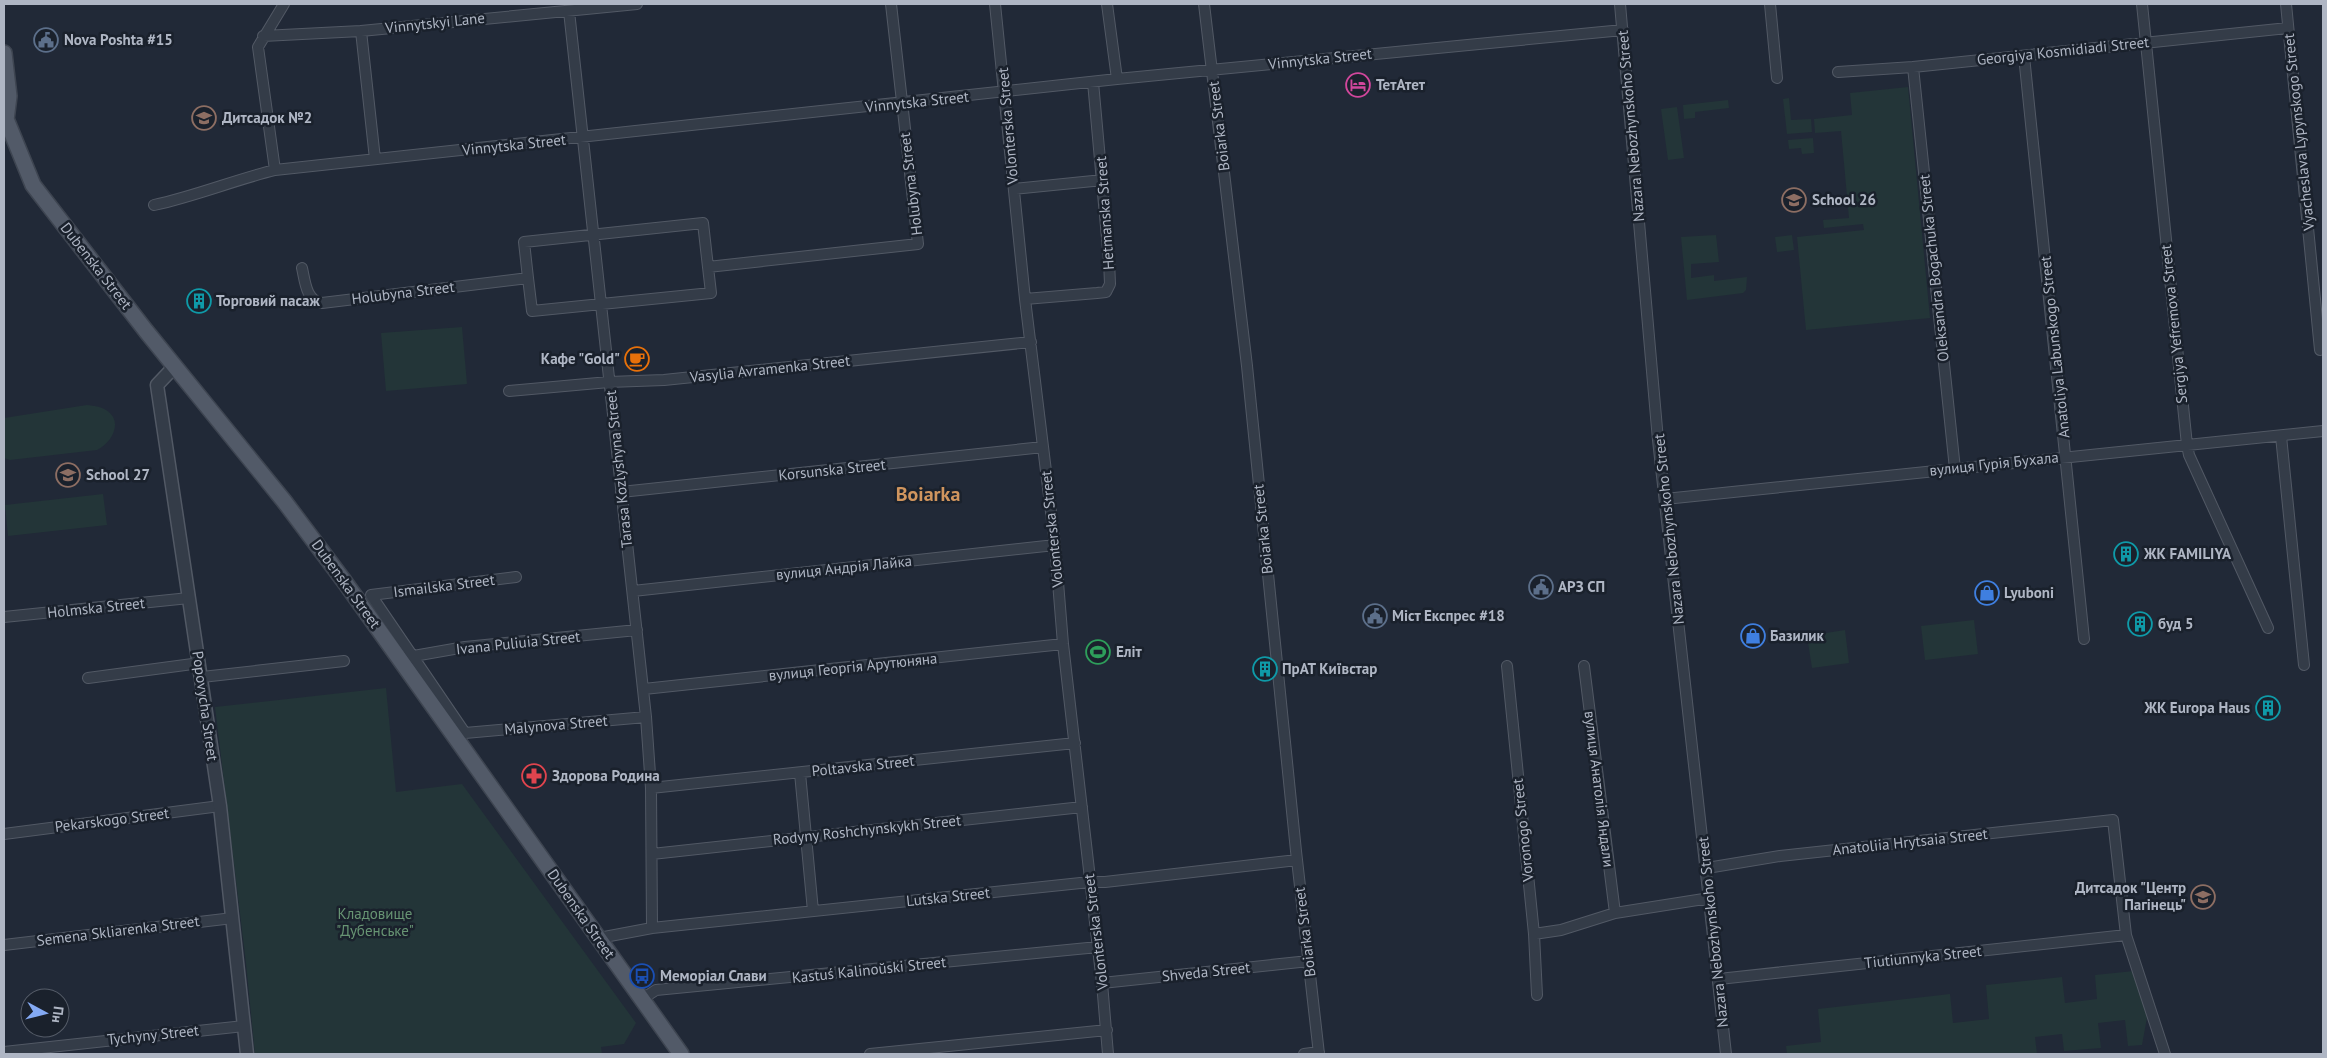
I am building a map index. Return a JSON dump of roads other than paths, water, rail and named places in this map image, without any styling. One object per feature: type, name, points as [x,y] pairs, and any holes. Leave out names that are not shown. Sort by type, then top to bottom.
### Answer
[{"type":"main road","name":"Dubenska Street","points":[[4,53],[9,96],[5,117],[33,185],[406,657],[681,1054]]},
{"type":"street","points":[[275,170],[258,47],[284,4]]},
{"type":"street","name":"Vinnytskyi Lane","points":[[263,36],[361,31],[637,4]]},
{"type":"street","name":"Holubyna Street","points":[[708,267],[918,244],[891,4]]},
{"type":"street","name":"Volonterska Street","points":[[995,4],[1006,92],[1025,299],[1055,545],[1063,644],[1102,983],[1108,1054]]},
{"type":"street","points":[[1107,4],[1117,79]]},
{"type":"street","name":"Boiarka Street","points":[[1204,4],[1247,366],[1297,860],[1319,1053]]},
{"type":"street","name":"Nazara Nebozhynskoho Street","points":[[1620,4],[1665,499],[1726,1054]]},
{"type":"street","points":[[1770,4],[1776,78]]},
{"type":"street","name":"Sergiya Yefremova Street","points":[[2142,4],[2189,455],[2268,628]]},
{"type":"street","name":"Vyacheslava Lypynskogo Street","points":[[2286,4],[2320,350]]},
{"type":"street","name":"Tarasa Kozlyshyna Street","points":[[568,11],[644,689],[652,788],[652,928]]},
{"type":"street","name":"Georgiya Kosmidiadi Street","points":[[1838,72],[1913,67],[2288,28]]},
{"type":"street","name":"Vinnytska Street","points":[[154,205],[214,189],[244,177],[275,170],[1117,79],[1623,30]]},
{"type":"street","points":[[361,31],[375,159]]},
{"type":"street","name":"Anatoliya Labunskogo Street","points":[[2024,56],[2067,456],[2084,639]]},
{"type":"street","name":"Oleksandra Bogachuka Street","points":[[1913,67],[1955,469]]},
{"type":"street","name":"Hetmanska Street","points":[[1025,299],[1106,292],[1110,284],[1110,260],[1093,82]]},
{"type":"street","points":[[1014,189],[1103,180]]},
{"type":"street","points":[[703,223],[711,293],[532,311],[524,242],[592,234],[703,223]]},
{"type":"street","name":"Holubyna Street","points":[[302,268],[310,296],[316,302],[322,303],[528,278]]},
{"type":"street","name":"Vasylia Avramenka Street","points":[[509,391],[609,382],[664,380],[1031,342]]},
{"type":"street","name":"Popovycha Street","points":[[175,366],[157,385],[220,806],[247,1054]]},
{"type":"street","name":"вулиця Гурія Бухала","points":[[1665,499],[2323,431]]},
{"type":"street","points":[[2281,436],[2304,665]]},
{"type":"street","name":"Korsunska Street","points":[[621,492],[1043,447]]},
{"type":"street","name":"вулиця Андрія Лайка","points":[[634,591],[1055,545]]},
{"type":"street","name":"Ismailska Street","points":[[406,657],[371,595],[516,577]]},
{"type":"street","name":"Holmska Street","points":[[4,617],[189,598]]},
{"type":"street","name":"Ivana Puliuia Street","points":[[406,657],[465,647],[637,630]]},
{"type":"street","name":"вулиця Георгія Арутюняна","points":[[644,689],[1063,644]]},
{"type":"street","name":"Malynova Street","points":[[406,657],[466,733],[646,717]]},
{"type":"street","points":[[202,677],[344,661]]},
{"type":"street","points":[[88,678],[200,664]]},
{"type":"street","name":"Voronogo Street","points":[[1507,666],[1534,934],[1537,995]]},
{"type":"street","name":"вулиця Анатолія Яндали","points":[[1584,666],[1615,913]]},
{"type":"street","name":"Poltavska Street","points":[[652,788],[1075,743]]},
{"type":"street","points":[[800,773],[813,911]]},
{"type":"street","name":"Pekarskogo Street","points":[[4,834],[220,806]]},
{"type":"street","name":"Rodyny Roshchynskykh Street","points":[[652,854],[805,836],[1082,808]]},
{"type":"street","name":"Anatoliia Hrytsaia Street","points":[[1707,868],[1780,856],[2113,820],[2126,935]]},
{"type":"street","name":"Lutska Street","points":[[599,938],[652,928],[1090,882],[1105,882],[1297,860]]},
{"type":"street","points":[[1534,934],[1561,930],[1615,913],[1710,898]]},
{"type":"street","name":"Semena Skliarenka Street","points":[[4,945],[233,918]]},
{"type":"street","points":[[2126,935],[2165,1054]]},
{"type":"street","name":"Tiutiunnyka Street","points":[[1719,979],[2126,935]]},
{"type":"street","name":"Kastuś Kalinoŭski Street","points":[[642,999],[656,990],[1098,947]]},
{"type":"street","name":"Shveda Street","points":[[1102,983],[1309,961]]},
{"type":"street","name":"Tychyny Street","points":[[4,1052],[244,1026]]},
{"type":"street","points":[[870,1054],[1107,1030]]},
{"type":"street","points":[[1304,1054],[1319,1053]]},
{"type":"place","name":"Nova Poshta #15","points":[[46,40]]},
{"type":"place","name":"ТетАтет","points":[[1358,85]]},
{"type":"place","name":"Дитсадок №2","points":[[204,118]]},
{"type":"place","name":"School 26","points":[[1794,200]]},
{"type":"place","name":"Торговий пасаж","points":[[199,301]]},
{"type":"place","name":"Кафе \"Gold\"","points":[[637,359]]},
{"type":"place","name":"School 27","points":[[68,475]]},
{"type":"place","name":"ЖК FAMILIYA","points":[[2126,554]]},
{"type":"place","name":"АРЗ СП","points":[[1541,587]]},
{"type":"place","name":"Lyuboni","points":[[1987,593]]},
{"type":"place","name":"Міст Експрес #18","points":[[1375,616]]},
{"type":"place","name":"буд 5","points":[[2140,624]]},
{"type":"place","name":"Базилик","points":[[1753,636]]},
{"type":"place","name":"Еліт","points":[[1098,652]]},
{"type":"place","name":"ПрАТ Київстар","points":[[1265,669]]},
{"type":"place","name":"ЖК Europa Haus","points":[[2268,708]]},
{"type":"place","name":"Здорова Родина","points":[[534,776]]},
{"type":"place","name":"Дитсадок \"Центр Пагінець\"","points":[[2203,897]]},
{"type":"place","name":"Меморіал Слави","points":[[642,976]]},
{"type":"district","name":"Boiarka","points":[[928,494]]},
{"type":"park label","name":"Кладовище \"Дубенське\"","points":[[375,922]]}]
